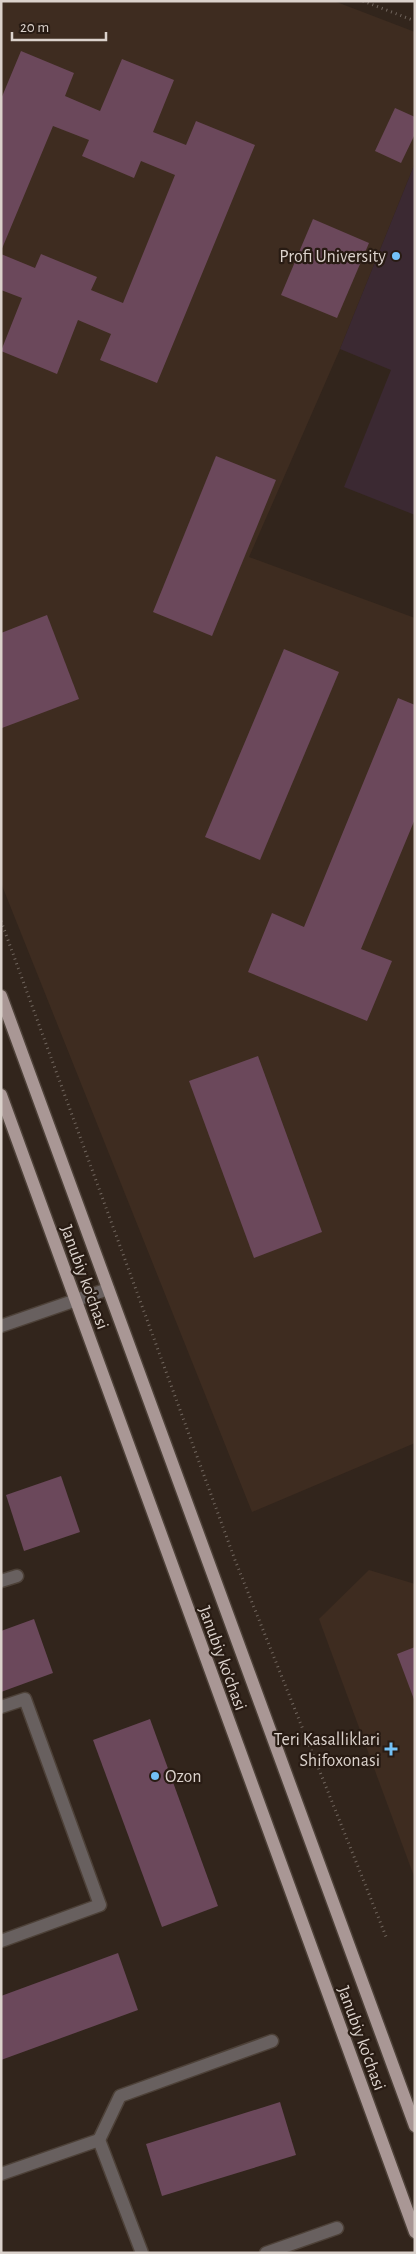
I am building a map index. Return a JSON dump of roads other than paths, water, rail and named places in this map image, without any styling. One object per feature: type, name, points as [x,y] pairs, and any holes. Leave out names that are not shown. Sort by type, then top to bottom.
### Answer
[{"type":"main road","name":"Janubiy ko'chasi","points":[[1,996],[415,2126]]},
{"type":"main road","name":"Janubiy ko'chasi","points":[[1,1095],[415,2232]]},
{"type":"street","points":[[1,1326],[108,1289]]},
{"type":"street","points":[[1,1581],[17,1576]]},
{"type":"street","points":[[1,1707],[25,1699],[100,1904],[1,1941]]},
{"type":"street","points":[[1,2174],[99,2140],[120,2096],[272,2041]]},
{"type":"street","points":[[99,2140],[142,2253]]},
{"type":"street","points":[[266,2253],[337,2228]]},
{"type":"place","name":"Profi University","points":[[396,256]]},
{"type":"place","name":"Teri Kasalliklari Shifoxonasi","points":[[391,1749]]},
{"type":"place","name":"Ozon","points":[[155,1776]]}]
